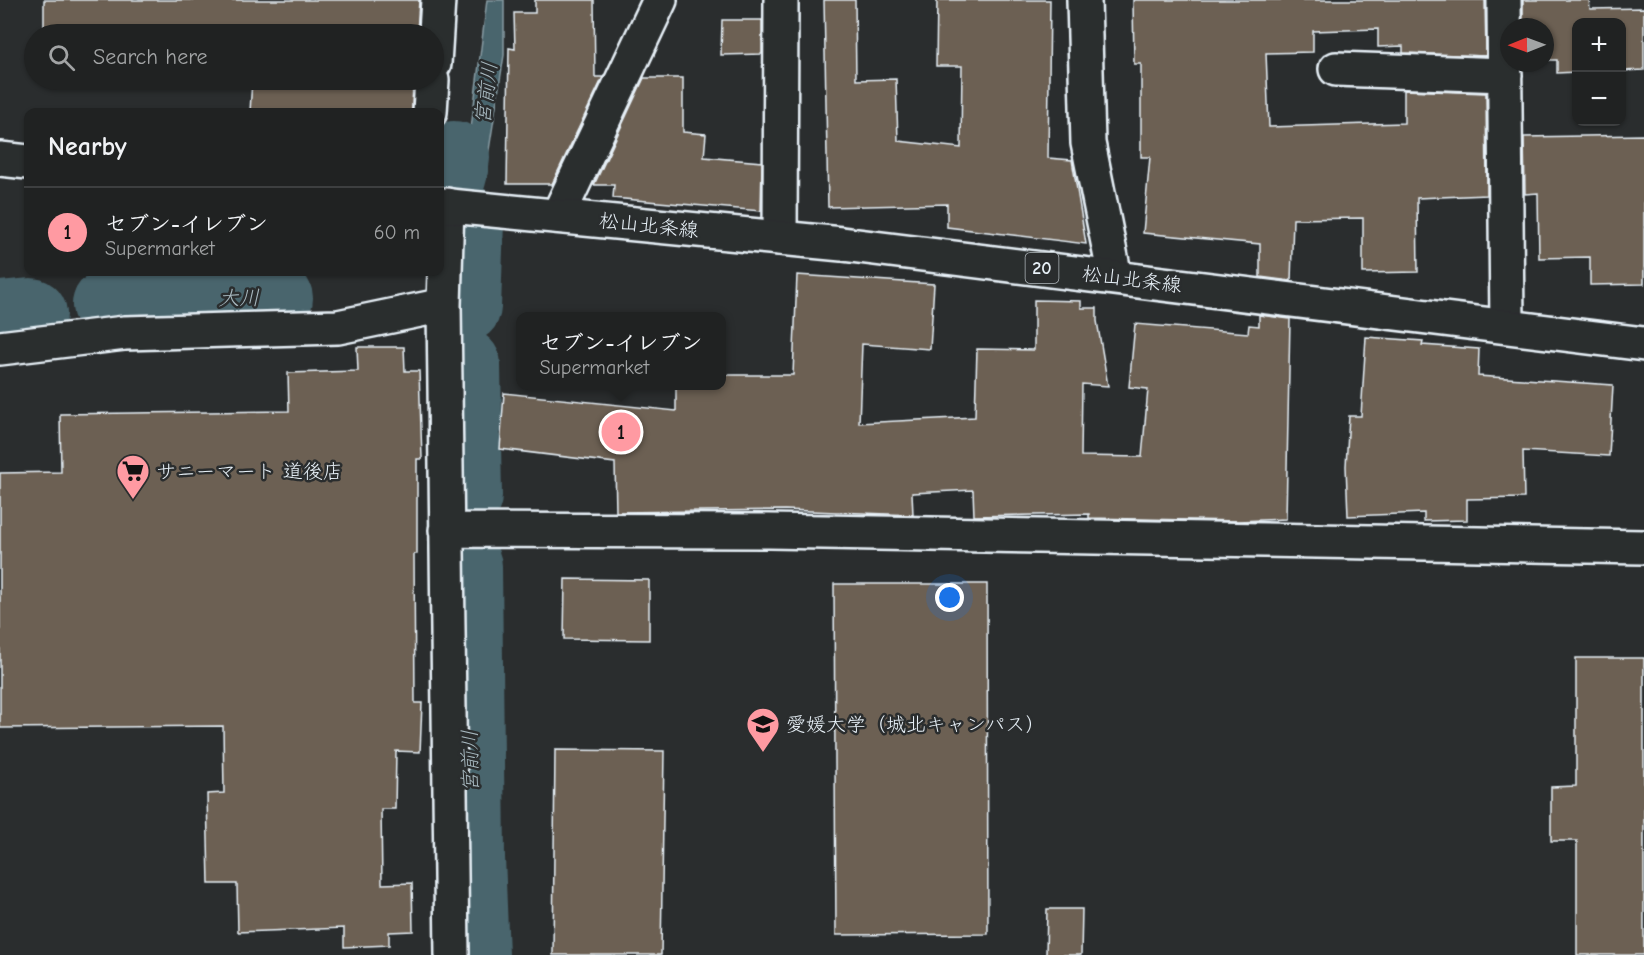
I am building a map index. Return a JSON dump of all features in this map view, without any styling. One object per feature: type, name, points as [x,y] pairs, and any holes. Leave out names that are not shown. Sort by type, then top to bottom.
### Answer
[{"type":"street","points":[[436,24],[438,0]]},
{"type":"street","points":[[558,216],[660,0]]},
{"type":"street","points":[[780,238],[781,0]]},
{"type":"street","points":[[1084,0],[1088,143],[1115,277]]},
{"type":"street","points":[[1504,0],[1508,326]]},
{"type":"street","points":[[1336,69],[1505,75]]},
{"type":"street","points":[[430,108],[431,90]]},
{"type":"street","points":[[0,159],[24,162]]},
{"type":"street","name":"松山北条線","points":[[444,205],[780,238],[1115,277],[1644,344]]},
{"type":"street","points":[[444,276],[452,955]]},
{"type":"street","points":[[0,348],[125,333],[338,327],[444,305]]},
{"type":"street","points":[[446,530],[769,531],[1644,547]]},
{"type":"water","points":[[487,0],[504,0],[504,55],[483,188],[464,185]]},
{"type":"building","points":[[44,0],[419,0],[418,24],[44,24]]},
{"type":"building","points":[[535,0],[594,0],[595,77],[603,77],[552,184],[507,184],[509,48],[515,49],[514,13],[535,13]]},
{"type":"building","points":[[824,0],[855,0],[856,80],[896,79],[898,141],[961,148],[962,66],[936,66],[937,0],[1050,0],[1048,158],[1072,160],[1086,244],[947,227],[947,204],[828,207]]},
{"type":"building","points":[[1133,0],[1485,0],[1486,56],[1403,53],[1403,46],[1378,47],[1378,29],[1313,31],[1313,52],[1266,53],[1269,127],[1404,123],[1404,90],[1486,93],[1487,195],[1417,198],[1418,272],[1363,273],[1363,218],[1293,219],[1291,281],[1260,277],[1260,244],[1143,233],[1150,157],[1141,157],[1141,64],[1134,64]]},
{"type":"building","points":[[1523,0],[1589,0],[1590,9],[1644,8],[1644,70],[1626,71],[1626,18],[1572,18],[1572,72],[1557,73],[1557,60],[1554,60],[1554,18],[1523,18]]},
{"type":"building","points":[[722,20],[762,20],[762,54],[721,55]]},
{"type":"building","points":[[644,78],[683,78],[683,132],[706,134],[704,157],[762,162],[761,211],[613,198],[614,185],[594,185]]},
{"type":"building","points":[[251,90],[413,90],[412,108],[250,108]]},
{"type":"building","points":[[1644,135],[1644,284],[1590,285],[1590,257],[1539,258],[1538,193],[1525,194],[1524,137]]},
{"type":"building","points":[[797,275],[934,284],[930,349],[862,344],[859,423],[975,417],[977,349],[1034,350],[1034,300],[1081,301],[1081,308],[1097,308],[1097,321],[1108,386],[1082,384],[1081,456],[1142,457],[1148,389],[1129,387],[1135,324],[1248,333],[1249,325],[1259,326],[1259,315],[1290,319],[1286,519],[1239,521],[1089,518],[1089,514],[974,516],[973,490],[912,493],[913,515],[785,510],[616,512],[615,463],[500,449],[504,393],[676,411],[676,390],[726,390],[726,375],[793,375]]},
{"type":"building","points":[[1366,337],[1423,341],[1422,345],[1479,349],[1478,376],[1613,385],[1609,456],[1523,451],[1524,498],[1467,499],[1467,520],[1424,521],[1424,513],[1348,516],[1346,466],[1349,416],[1361,416]]},
{"type":"building","points":[[357,347],[404,347],[405,371],[419,371],[422,459],[417,459],[417,554],[414,554],[415,703],[422,703],[420,752],[396,751],[395,809],[381,809],[382,884],[412,883],[413,931],[389,932],[389,945],[344,947],[344,928],[238,932],[237,884],[209,884],[207,794],[224,793],[223,726],[0,728],[0,473],[61,472],[60,414],[289,411],[288,373],[358,371]]},
{"type":"building","points":[[565,579],[649,580],[649,640],[564,639]]},
{"type":"building","points":[[834,584],[987,584],[988,934],[836,935]]},
{"type":"building","points":[[1576,658],[1644,658],[1644,955],[1577,955],[1577,841],[1551,841],[1551,787],[1576,786]]},
{"type":"building","points":[[555,750],[664,751],[661,955],[553,955]]},
{"type":"building","points":[[1047,909],[1082,909],[1081,955],[1046,955]]},
{"type":"waterway","name":"大川","points":[[451,175],[454,157]]},
{"type":"waterway","name":"宮前川","points":[[465,307],[468,221]]},
{"type":"waterway","name":"大川","points":[[201,299],[277,298]]},
{"type":"waterway","name":"大川","points":[[108,305],[165,300]]},
{"type":"waterway","name":"大川","points":[[0,317],[31,314]]},
{"type":"waterway","name":"宮前川","points":[[465,365],[466,420]]},
{"type":"waterway","name":"宮前川","points":[[465,444],[466,496]]},
{"type":"waterway","name":"宮前川","points":[[466,566],[469,858],[473,955]]},
{"type":"place","name":"セブン-イレブン","points":[[621,432]]},
{"type":"place","name":"サニーマート 道後店","points":[[133,500]]},
{"type":"place","name":"愛媛大学（城北キャンパス）","points":[[763,753]]}]
